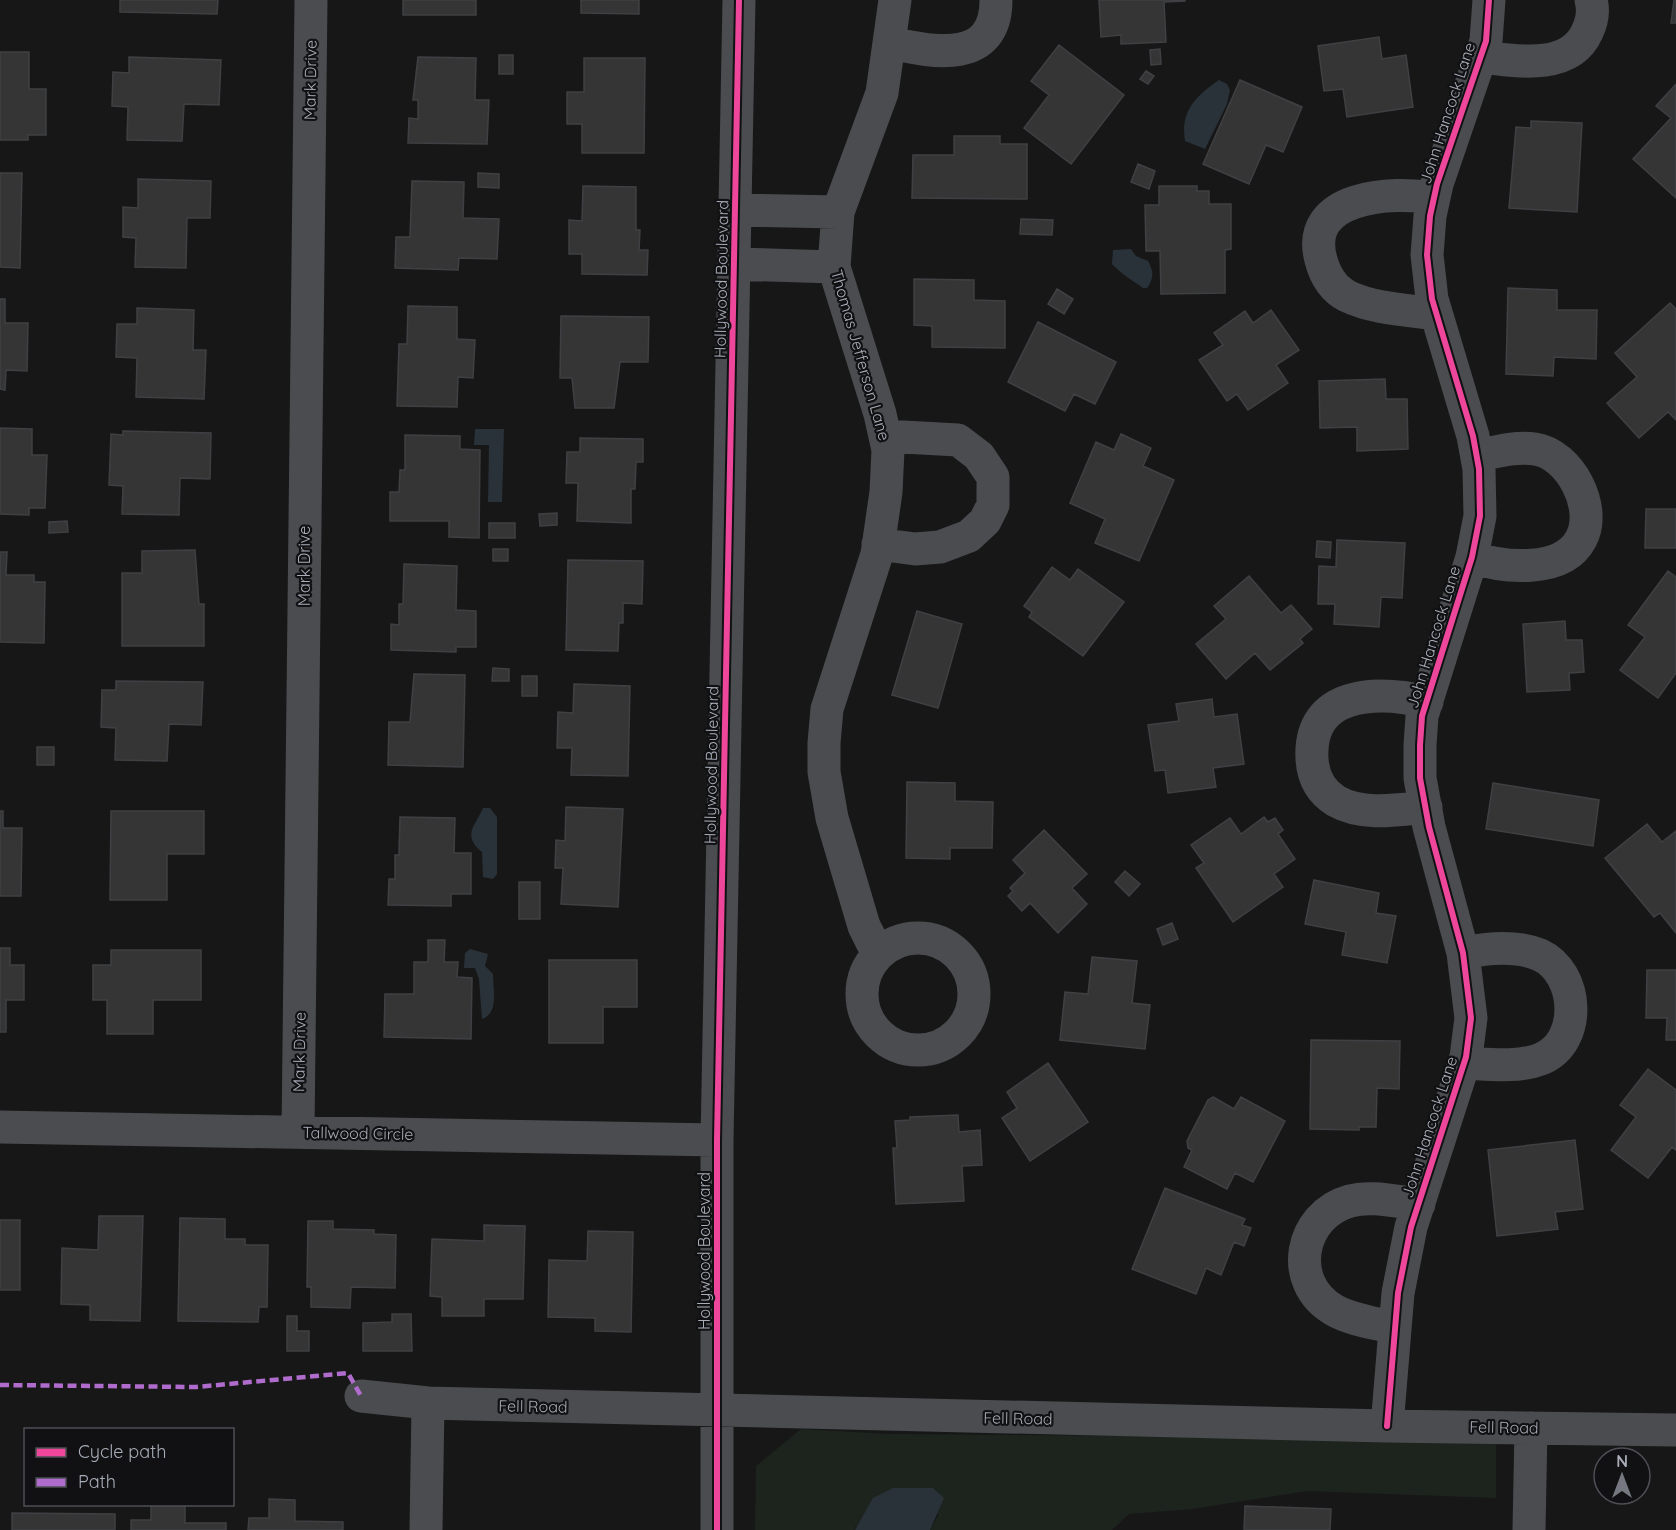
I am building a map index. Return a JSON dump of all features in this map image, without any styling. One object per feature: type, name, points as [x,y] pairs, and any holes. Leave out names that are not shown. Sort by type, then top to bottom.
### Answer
[{"type":"street","name":"Mark Drive","points":[[298,1132],[311,0]]},
{"type":"street","name":"Hollywood Boulevard","points":[[717,1530],[717,1140],[740,0]]},
{"type":"street","name":"Thomas Jefferson Lane","points":[[878,954],[864,926],[832,818],[824,772],[824,743],[827,709],[878,544],[886,492],[888,450],[885,436],[834,267],[838,212],[882,93],[891,43],[895,0]]},
{"type":"street","points":[[891,43],[926,51],[973,46],[990,34],[996,12],[996,0]]},
{"type":"street","name":"John Hancock Lane","points":[[1387,1426],[1398,1293],[1419,1204],[1464,1063],[1471,1018],[1463,953],[1425,807],[1420,778],[1420,746],[1422,716],[1472,557],[1480,516],[1477,456],[1436,314],[1427,255],[1434,198],[1486,41],[1489,0]]},
{"type":"street","points":[[1481,57],[1529,62],[1550,59],[1569,52],[1583,41],[1592,23],[1591,0]]},
{"type":"street","points":[[1434,198],[1393,194],[1364,198],[1348,204],[1329,218],[1320,234],[1319,251],[1332,284],[1346,295],[1371,305],[1436,314]]},
{"type":"street","points":[[736,210],[838,212]]},
{"type":"street","points":[[735,264],[834,267]]},
{"type":"street","points":[[878,544],[915,549],[940,547],[969,536],[985,521],[993,505],[993,477],[979,456],[958,440],[885,436]]},
{"type":"street","points":[[1472,557],[1495,565],[1549,563],[1571,552],[1581,539],[1586,524],[1578,486],[1569,468],[1554,455],[1536,449],[1514,449],[1477,456]]},
{"type":"street","points":[[1425,807],[1385,812],[1336,801],[1318,784],[1314,774],[1311,748],[1316,726],[1326,713],[1340,703],[1384,695],[1427,702]]},
{"type":"street","points":[[1463,953],[1488,948],[1538,954],[1554,964],[1571,1002],[1567,1036],[1558,1049],[1540,1060],[1514,1064],[1464,1063]]},
{"type":"street","name":"Tallwood Circle","points":[[0,1127],[717,1140]]},
{"type":"street","points":[[1395,1328],[1335,1311],[1317,1297],[1306,1279],[1303,1255],[1307,1237],[1316,1222],[1328,1209],[1351,1200],[1377,1199],[1419,1204]]},
{"type":"street","name":"Fell Road","points":[[361,1396],[428,1403],[718,1411],[1676,1430]]},
{"type":"street","points":[[426,1530],[428,1403]]},
{"type":"street","points":[[1529,1530],[1531,1428]]},
{"type":"shaded area","points":[[1219,80],[1227,84],[1230,90],[1227,104],[1205,149],[1185,141],[1185,121],[1187,113],[1197,98]]},
{"type":"shaded area","points":[[1131,249],[1136,256],[1148,261],[1150,265],[1152,278],[1147,288],[1143,288],[1112,264],[1113,250]]},
{"type":"shaded area","points":[[475,429],[504,429],[502,502],[488,502],[489,445],[474,445]]},
{"type":"shaded area","points":[[483,808],[490,808],[497,817],[497,874],[493,879],[483,877],[482,852],[472,840],[471,835]]},
{"type":"shaded area","points":[[470,949],[488,954],[485,966],[493,974],[493,1006],[491,1012],[482,1019],[479,979],[475,968],[464,968],[465,953]]},
{"type":"shaded area","points":[[801,1429],[889,1434],[1496,1439],[1496,1498],[1307,1491],[1192,1509],[1129,1514],[1112,1530],[930,1530],[939,1514],[855,1527],[855,1530],[755,1530],[756,1466]]},
{"type":"shaded area","points":[[893,1488],[933,1488],[944,1498],[930,1530],[855,1530],[873,1498]]},
{"type":"building","points":[[120,0],[218,0],[217,14],[120,12]]},
{"type":"building","points":[[403,0],[476,0],[476,15],[403,15]]},
{"type":"building","points":[[581,0],[639,0],[639,14],[581,13]]},
{"type":"building","points":[[1099,0],[1185,1],[1164,2],[1166,42],[1121,44],[1121,35],[1101,37]]},
{"type":"building","points":[[1674,0],[1676,0],[1676,23],[1671,23]]},
{"type":"building","points":[[1379,37],[1382,59],[1406,55],[1413,107],[1347,117],[1343,89],[1324,91],[1318,46]]},
{"type":"building","points":[[1059,45],[1124,95],[1071,164],[1024,128],[1049,95],[1031,81]]},
{"type":"building","points":[[1160,49],[1161,64],[1151,65],[1150,50]]},
{"type":"building","points":[[0,52],[29,52],[29,89],[46,89],[46,135],[28,135],[28,140],[0,140]]},
{"type":"building","points":[[499,55],[513,55],[513,74],[499,74]]},
{"type":"building","points":[[129,57],[221,60],[219,105],[184,104],[182,141],[127,140],[128,107],[112,106],[113,72],[129,73]]},
{"type":"building","points":[[418,57],[476,58],[475,100],[489,100],[487,144],[408,143],[409,118],[418,119],[418,100],[413,100]]},
{"type":"building","points":[[584,58],[645,58],[644,153],[582,153],[582,124],[567,124],[567,92],[584,92]]},
{"type":"building","points":[[1146,71],[1154,76],[1148,84],[1140,79]]},
{"type":"building","points":[[1240,80],[1302,107],[1283,152],[1266,145],[1249,184],[1203,164]]},
{"type":"building","points":[[1676,84],[1676,198],[1633,159],[1671,118],[1656,106]]},
{"type":"building","points":[[1531,121],[1582,123],[1577,212],[1509,208],[1516,127],[1531,128]]},
{"type":"building","points":[[954,136],[1000,136],[1000,144],[1027,144],[1027,199],[912,198],[913,155],[954,155]]},
{"type":"building","points":[[1138,164],[1155,171],[1149,189],[1131,182]]},
{"type":"building","points":[[0,173],[22,173],[20,268],[0,267]]},
{"type":"building","points":[[478,173],[499,174],[499,188],[478,187]]},
{"type":"building","points":[[138,179],[211,181],[210,218],[187,218],[186,268],[135,267],[136,238],[123,237],[123,207],[138,208]]},
{"type":"building","points":[[412,181],[464,182],[463,218],[499,219],[497,259],[459,258],[458,270],[395,268],[396,237],[410,237]]},
{"type":"building","points":[[583,186],[636,187],[636,230],[640,230],[639,250],[648,250],[647,275],[582,274],[582,254],[569,254],[569,220],[582,221]]},
{"type":"building","points":[[1159,186],[1197,186],[1197,191],[1209,191],[1209,204],[1231,204],[1231,249],[1225,250],[1225,293],[1161,294],[1160,251],[1146,251],[1145,205],[1159,205]]},
{"type":"building","points":[[1021,219],[1053,220],[1052,235],[1020,234]]},
{"type":"building","points":[[914,279],[974,280],[974,300],[1005,301],[1005,348],[932,347],[932,326],[914,325]]},
{"type":"building","points":[[1508,288],[1557,290],[1557,310],[1597,310],[1596,359],[1554,357],[1553,376],[1506,374]]},
{"type":"building","points":[[1057,289],[1073,299],[1064,314],[1048,304]]},
{"type":"building","points":[[0,299],[5,299],[5,323],[28,323],[27,371],[6,370],[5,390],[0,389]]},
{"type":"building","points":[[1670,303],[1676,309],[1676,420],[1668,412],[1639,438],[1607,403],[1637,377],[1615,353]]},
{"type":"building","points":[[408,306],[457,307],[457,339],[475,340],[473,378],[458,377],[457,407],[397,406],[399,344],[407,344]]},
{"type":"building","points":[[137,308],[194,310],[193,350],[206,350],[204,399],[136,397],[137,358],[116,357],[117,324],[137,324]]},
{"type":"building","points":[[1271,310],[1299,350],[1276,365],[1288,383],[1248,410],[1237,394],[1227,401],[1199,360],[1223,345],[1214,333],[1245,311],[1253,323]]},
{"type":"building","points":[[561,316],[649,317],[648,362],[620,362],[614,408],[575,408],[572,378],[560,378]]},
{"type":"building","points":[[1038,322],[1116,362],[1095,404],[1074,394],[1065,411],[1008,382]]},
{"type":"building","points":[[1385,379],[1386,399],[1407,399],[1408,449],[1357,451],[1357,427],[1320,428],[1319,381]]},
{"type":"building","points":[[0,428],[32,429],[32,455],[47,455],[45,508],[29,508],[29,515],[0,514]]},
{"type":"building","points":[[123,431],[211,433],[210,479],[180,478],[179,515],[122,514],[123,486],[109,485],[111,434],[123,435]]},
{"type":"building","points":[[1121,434],[1151,448],[1143,466],[1174,480],[1139,561],[1095,543],[1105,519],[1070,503],[1096,442],[1114,450]]},
{"type":"building","points":[[405,435],[460,436],[460,449],[480,450],[479,538],[449,537],[449,521],[390,521],[390,492],[399,492],[400,470],[405,470]]},
{"type":"building","points":[[580,438],[643,439],[643,462],[636,462],[635,489],[631,489],[631,523],[577,521],[578,483],[566,483],[567,452],[580,452]]},
{"type":"building","points":[[1646,509],[1676,509],[1676,548],[1645,548]]},
{"type":"building","points":[[557,513],[557,525],[540,526],[539,514]]},
{"type":"building","points":[[67,521],[68,532],[49,533],[49,522]]},
{"type":"building","points":[[489,523],[515,523],[515,538],[489,538]]},
{"type":"building","points":[[1337,540],[1405,543],[1402,598],[1381,597],[1379,627],[1334,624],[1335,604],[1318,604],[1319,566],[1336,567]]},
{"type":"building","points":[[1317,541],[1331,542],[1330,558],[1316,557]]},
{"type":"building","points":[[493,549],[508,549],[508,561],[493,561]]},
{"type":"building","points":[[195,550],[199,604],[204,604],[204,646],[122,646],[122,573],[142,573],[142,551]]},
{"type":"building","points":[[0,552],[7,552],[6,575],[34,575],[34,582],[45,582],[44,643],[0,642]]},
{"type":"building","points":[[568,560],[643,561],[642,604],[623,603],[623,623],[619,623],[618,651],[566,650]]},
{"type":"building","points":[[404,564],[457,566],[456,610],[476,611],[476,647],[456,647],[456,652],[391,650],[391,624],[399,625],[399,604],[403,604]]},
{"type":"building","points":[[1052,567],[1070,580],[1078,569],[1124,602],[1083,656],[1029,617],[1032,612],[1024,606]]},
{"type":"building","points":[[1668,571],[1676,577],[1676,673],[1658,698],[1620,670],[1645,637],[1628,625]]},
{"type":"building","points":[[1249,576],[1281,613],[1291,605],[1312,629],[1300,639],[1303,643],[1270,670],[1255,653],[1226,679],[1196,644],[1226,619],[1214,606]]},
{"type":"building","points":[[917,611],[962,624],[938,708],[892,695]]},
{"type":"building","points":[[1565,621],[1566,640],[1582,640],[1584,672],[1569,673],[1570,690],[1527,692],[1523,624]]},
{"type":"building","points":[[493,668],[509,669],[509,681],[492,681]]},
{"type":"building","points":[[414,674],[465,675],[463,767],[388,765],[389,722],[410,722]]},
{"type":"building","points":[[522,676],[537,676],[537,696],[522,696]]},
{"type":"building","points":[[116,681],[203,682],[201,725],[169,724],[167,761],[115,760],[116,728],[101,727],[102,690],[116,690]]},
{"type":"building","points":[[574,684],[630,686],[628,776],[571,775],[572,748],[557,748],[558,712],[573,713]]},
{"type":"building","points":[[1212,699],[1214,717],[1237,714],[1244,764],[1213,768],[1216,787],[1168,793],[1165,770],[1155,771],[1148,725],[1179,721],[1176,704]]},
{"type":"building","points":[[37,747],[54,747],[54,765],[37,765]]},
{"type":"building","points":[[907,782],[955,783],[955,801],[993,802],[992,848],[950,848],[950,859],[906,858]]},
{"type":"building","points":[[1493,783],[1599,800],[1593,846],[1486,829]]},
{"type":"building","points":[[566,807],[623,809],[618,907],[561,904],[563,868],[555,868],[556,840],[565,841]]},
{"type":"building","points":[[0,811],[3,811],[3,828],[22,828],[21,896],[0,896]]},
{"type":"building","points":[[111,811],[204,811],[204,854],[167,854],[167,900],[110,900]]},
{"type":"building","points":[[400,817],[455,818],[454,853],[471,853],[471,894],[451,894],[451,906],[388,905],[389,879],[395,879],[395,855],[399,855]]},
{"type":"building","points":[[1264,817],[1268,822],[1275,818],[1283,830],[1278,834],[1295,859],[1274,874],[1283,887],[1233,922],[1196,868],[1204,863],[1191,845],[1230,818],[1241,834]]},
{"type":"building","points":[[1647,824],[1662,842],[1676,831],[1676,933],[1660,913],[1654,917],[1605,858]]},
{"type":"building","points":[[1044,830],[1087,874],[1072,888],[1087,904],[1058,933],[1030,903],[1022,911],[1008,896],[1013,891],[1010,888],[1025,873],[1013,860]]},
{"type":"building","points":[[1125,871],[1140,884],[1129,896],[1115,882]]},
{"type":"building","points":[[1314,880],[1379,893],[1376,913],[1396,916],[1387,963],[1342,955],[1346,932],[1305,924]]},
{"type":"building","points":[[519,882],[540,882],[540,919],[519,919]]},
{"type":"building","points":[[1172,923],[1178,939],[1163,945],[1157,929]]},
{"type":"building","points":[[428,940],[445,940],[444,962],[458,962],[457,977],[472,978],[471,1039],[384,1037],[385,994],[414,994],[414,962],[428,962]]},
{"type":"building","points":[[0,948],[10,948],[10,965],[24,965],[24,1000],[6,1000],[6,1032],[0,1032]]},
{"type":"building","points":[[111,950],[201,950],[201,1000],[153,1000],[153,1034],[107,1034],[107,1000],[93,1000],[93,965],[111,965]]},
{"type":"building","points":[[1092,957],[1137,961],[1132,1003],[1150,1005],[1145,1049],[1060,1040],[1065,992],[1088,994]]},
{"type":"building","points":[[549,960],[637,960],[637,1007],[603,1007],[603,1043],[549,1043]]},
{"type":"building","points":[[1647,970],[1676,970],[1676,1040],[1666,1040],[1667,1018],[1646,1018]]},
{"type":"building","points":[[1311,1040],[1400,1041],[1399,1089],[1377,1088],[1376,1127],[1359,1127],[1359,1130],[1310,1129]]},
{"type":"building","points":[[1048,1063],[1088,1122],[1030,1161],[1002,1118],[1017,1108],[1007,1092]]},
{"type":"building","points":[[1648,1069],[1676,1090],[1676,1150],[1672,1147],[1648,1178],[1611,1150],[1636,1117],[1620,1105]]},
{"type":"building","points":[[1213,1097],[1234,1109],[1241,1097],[1285,1121],[1253,1182],[1235,1173],[1227,1189],[1184,1167],[1192,1150],[1188,1148],[1187,1141],[1208,1100]]},
{"type":"building","points":[[958,1115],[959,1132],[980,1130],[982,1165],[962,1166],[964,1201],[896,1204],[893,1148],[897,1148],[895,1121],[910,1120],[910,1117]]},
{"type":"building","points":[[1575,1140],[1583,1209],[1555,1212],[1558,1229],[1497,1236],[1488,1150]]},
{"type":"building","points":[[1165,1188],[1245,1219],[1242,1225],[1251,1228],[1244,1246],[1234,1242],[1221,1275],[1206,1268],[1196,1294],[1132,1269]]},
{"type":"building","points":[[99,1216],[143,1216],[140,1321],[90,1320],[90,1305],[61,1304],[62,1248],[98,1250]]},
{"type":"building","points":[[180,1218],[225,1219],[225,1239],[245,1239],[245,1245],[268,1245],[267,1307],[259,1307],[258,1322],[178,1321]]},
{"type":"building","points":[[0,1220],[20,1220],[20,1290],[0,1290]]},
{"type":"building","points":[[308,1221],[333,1221],[333,1229],[374,1230],[374,1234],[396,1235],[395,1288],[351,1287],[350,1308],[311,1307],[311,1287],[307,1287]]},
{"type":"building","points":[[484,1225],[525,1226],[523,1299],[484,1299],[484,1316],[442,1316],[442,1297],[430,1296],[432,1239],[484,1241]]},
{"type":"building","points":[[588,1231],[633,1232],[631,1332],[595,1331],[595,1318],[548,1317],[549,1260],[587,1261]]},
{"type":"building","points":[[392,1314],[411,1314],[412,1351],[363,1351],[363,1323],[392,1322]]},
{"type":"building","points":[[287,1316],[297,1316],[297,1331],[309,1331],[309,1351],[287,1351]]},
{"type":"building","points":[[269,1499],[295,1500],[295,1521],[343,1522],[343,1530],[248,1530],[249,1518],[269,1518]]},
{"type":"building","points":[[151,1506],[185,1506],[185,1523],[226,1523],[226,1530],[131,1530],[131,1520],[151,1520]]},
{"type":"building","points":[[1245,1506],[1331,1509],[1330,1530],[1244,1530]]},
{"type":"building","points":[[12,1513],[115,1514],[115,1530],[12,1530]]},
{"type":"marked path","points":[[0,1385],[196,1387],[348,1373],[361,1396]]},
{"type":"cycle path","points":[[717,1530],[717,1140],[739,0]]},
{"type":"cycle path","points":[[1387,1426],[1398,1293],[1411,1227],[1466,1057],[1471,1018],[1463,953],[1429,827],[1420,778],[1420,745],[1422,716],[1472,557],[1480,516],[1479,469],[1473,436],[1432,299],[1427,255],[1430,216],[1437,184],[1486,41],[1489,0]]}]
